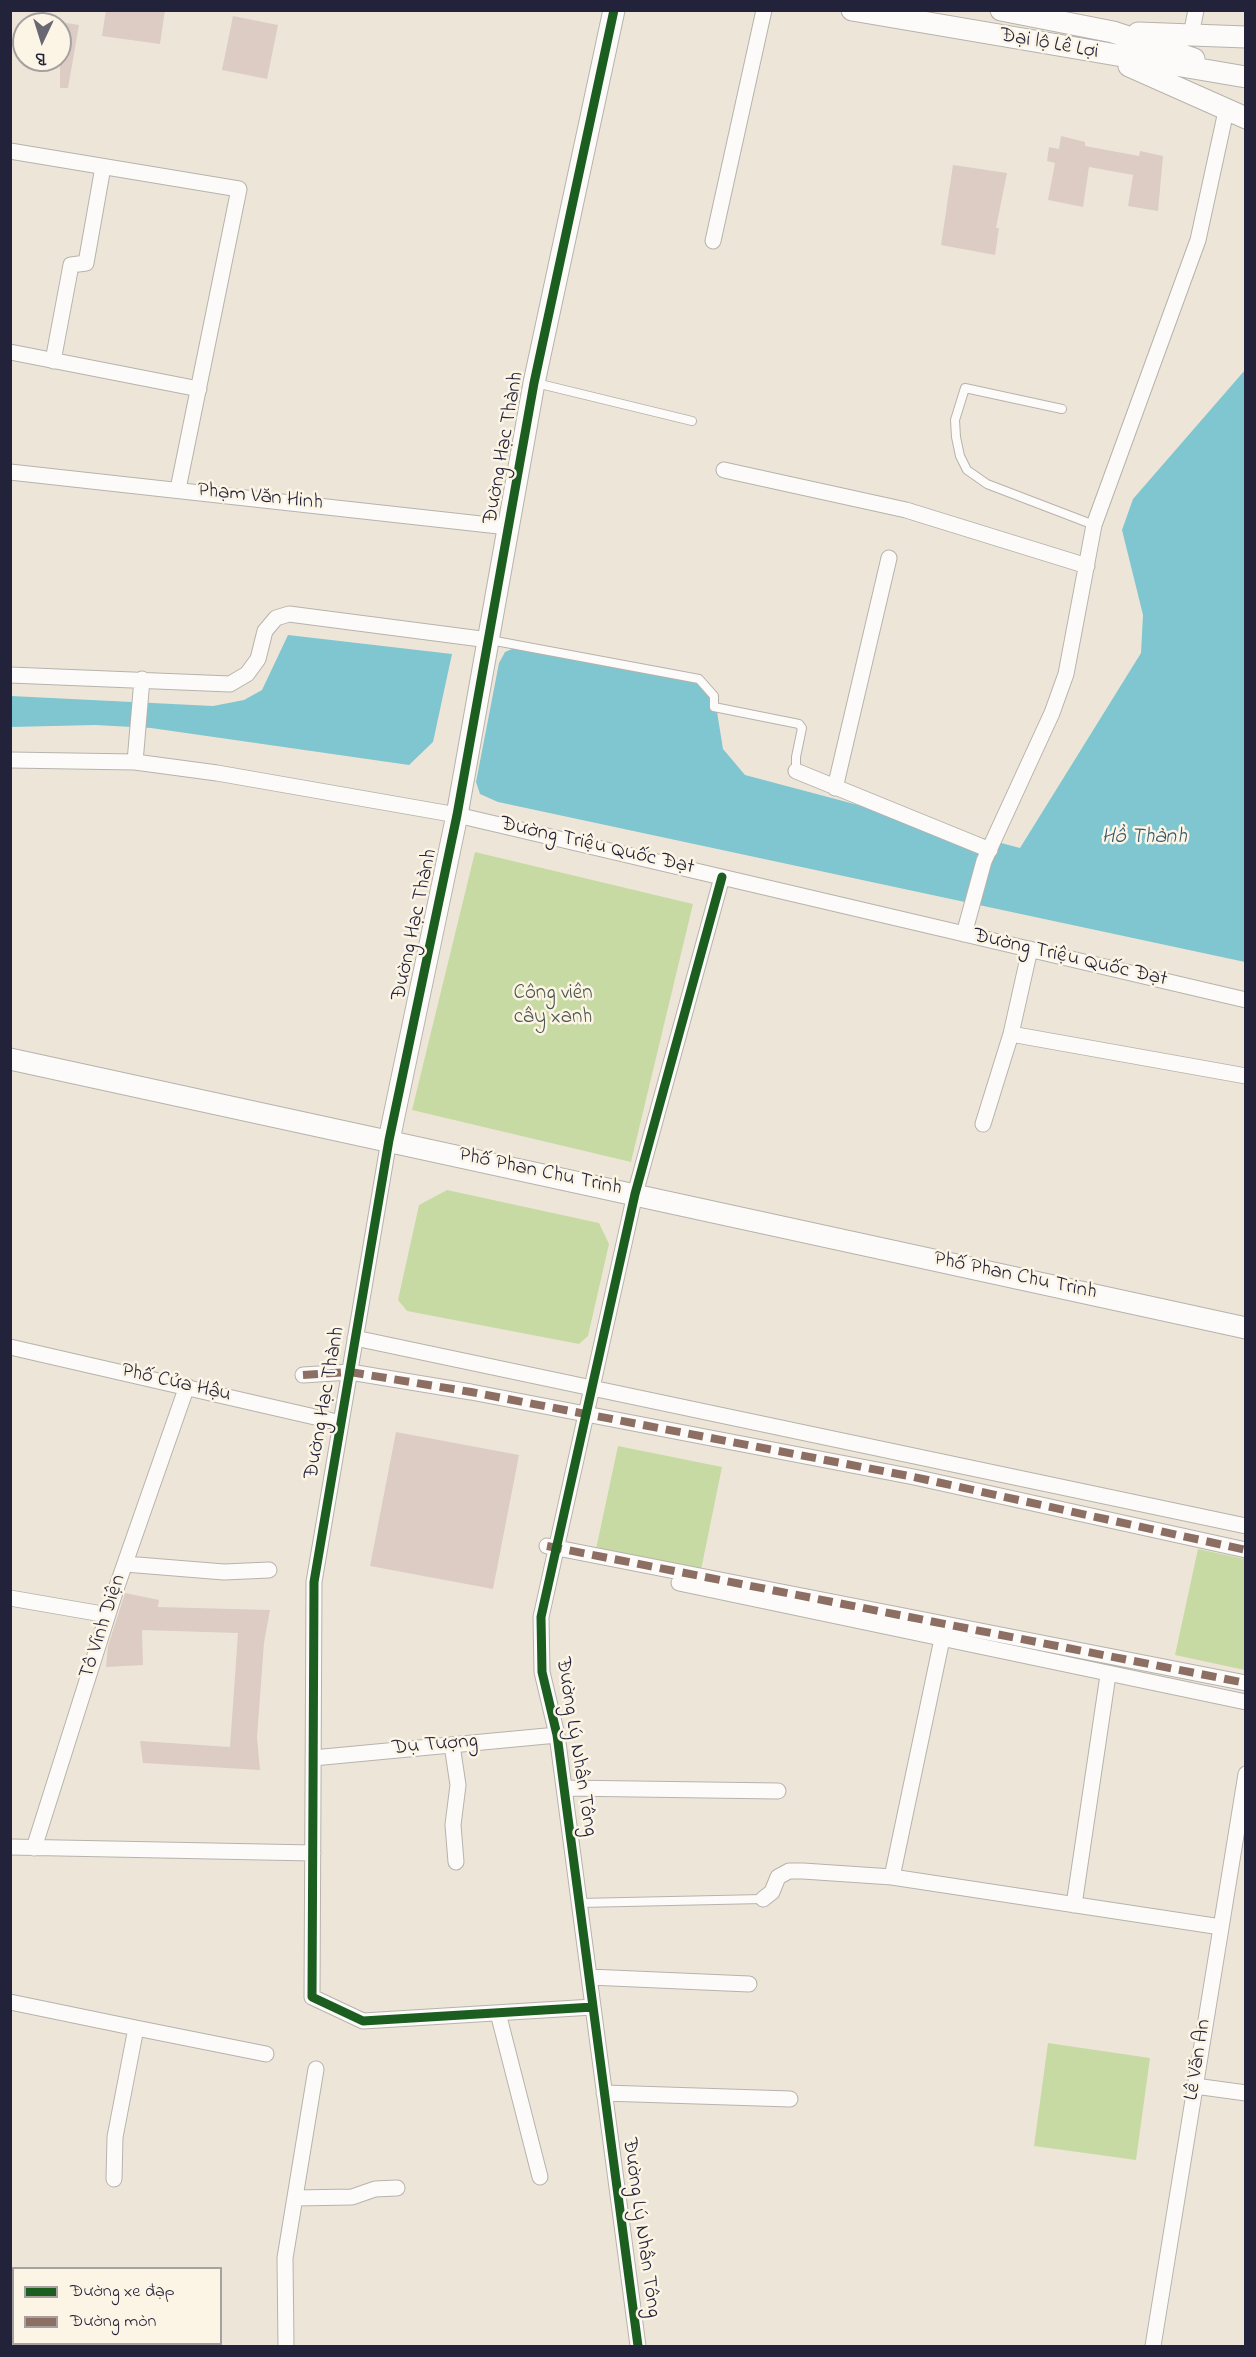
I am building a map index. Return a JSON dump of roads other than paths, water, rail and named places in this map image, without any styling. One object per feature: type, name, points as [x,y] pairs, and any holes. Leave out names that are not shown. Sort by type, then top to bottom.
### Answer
[{"type":"street","name":"Đường Hạc Thành","points":[[498,2013],[363,2021],[312,1997],[314,1582],[389,1140],[457,815],[534,382],[614,10]]},
{"type":"street","points":[[713,241],[764,10]]},
{"type":"street","name":"Đại lộ Lê Lợi","points":[[852,10],[1106,56],[1245,76]]},
{"type":"street","name":"Đại lộ Lê Lợi","points":[[1001,10],[1113,32],[1245,76]]},
{"type":"street","points":[[1191,34],[1196,10]]},
{"type":"street","points":[[1113,32],[1245,37]]},
{"type":"street","points":[[964,934],[987,855],[1052,712],[1066,674],[1094,525],[1198,240],[1236,115],[1106,56]]},
{"type":"street","points":[[10,151],[239,189],[177,489]]},
{"type":"street","points":[[53,361],[71,265],[86,263],[103,167]]},
{"type":"street","points":[[10,352],[199,389]]},
{"type":"street","points":[[724,470],[906,510],[1087,566]]},
{"type":"street","name":"Phạm Văn Hinh","points":[[10,472],[508,526]]},
{"type":"street","points":[[835,788],[889,558]]},
{"type":"street","points":[[10,675],[230,684],[247,674],[258,659],[265,631],[276,618],[288,614],[489,640]]},
{"type":"street","points":[[135,762],[142,679]]},
{"type":"street","name":"Đường Triệu Quốc Đạt","points":[[10,759],[135,762],[217,773],[457,815],[1245,1000]]},
{"type":"street","points":[[796,771],[987,855]]},
{"type":"street","name":"Đường Lý Nhân Tông","points":[[638,2346],[557,1735],[542,1672],[541,1617],[553,1550],[588,1416],[592,1388],[635,1194],[722,877]]},
{"type":"street","points":[[983,1124],[1011,1034],[1030,949]]},
{"type":"street","points":[[1011,1034],[1245,1076]]},
{"type":"street","name":"Phố Phan Chu Trinh","points":[[10,1059],[1245,1328]]},
{"type":"street","points":[[355,1338],[1245,1526]]},
{"type":"street","name":"Phố Cửa Hậu","points":[[10,1347],[341,1423]]},
{"type":"street","points":[[303,1375],[350,1372],[588,1416],[914,1477],[1245,1550]]},
{"type":"street","name":"Tô Vĩnh Diện","points":[[33,1848],[125,1563],[187,1386]]},
{"type":"street","points":[[553,1550],[942,1639],[1245,1702]]},
{"type":"street","points":[[553,1550],[1245,1683]]},
{"type":"street","points":[[125,1563],[224,1572],[269,1570]]},
{"type":"street","points":[[10,1598],[108,1615]]},
{"type":"street","points":[[892,1877],[942,1639]]},
{"type":"street","points":[[1074,1905],[1108,1675]]},
{"type":"street","name":"Dụ Tượng","points":[[313,1758],[557,1735]]},
{"type":"street","points":[[452,1745],[458,1785],[453,1825],[456,1862]]},
{"type":"street","name":"Lê Văn An","points":[[1154,2346],[1245,1774]]},
{"type":"street","points":[[564,1788],[778,1791]]},
{"type":"street","points":[[10,1847],[313,1853]]},
{"type":"street","points":[[763,1899],[772,1892],[778,1877],[789,1871],[892,1877],[1221,1927]]},
{"type":"street","points":[[589,1977],[749,1984]]},
{"type":"street","points":[[10,2002],[266,2054]]},
{"type":"street","points":[[540,2177],[498,2013],[593,2007]]},
{"type":"street","points":[[114,2179],[115,2137],[135,2028]]},
{"type":"street","points":[[286,2346],[285,2258],[316,2069]]},
{"type":"street","points":[[1195,2086],[1245,2092]]},
{"type":"street","points":[[604,2092],[790,2099]]},
{"type":"street","points":[[295,2198],[352,2197],[375,2189],[397,2188]]},
{"type":"lane","points":[[534,382],[692,421]]},
{"type":"lane","points":[[1062,409],[965,388],[956,420],[956,437],[960,456],[967,470],[987,484],[1094,525]]},
{"type":"lane","points":[[489,640],[699,679],[714,696],[714,707],[799,724],[801,733],[796,757],[796,771]]},
{"type":"lane","points":[[579,1903],[763,1899]]},
{"type":"water","name":"Hồ Thành","points":[[1245,370],[1245,962],[498,802],[480,794],[476,782],[499,663],[505,652],[519,646],[694,681],[708,687],[714,693],[723,749],[745,775],[1020,848],[1141,653],[1143,615],[1122,530],[1133,499]]},
{"type":"water","points":[[288,635],[452,654],[433,742],[409,765],[151,728],[95,725],[11,727],[11,696],[213,706],[244,700],[262,690]]},
{"type":"park label","name":"Công viên cây xanh","points":[[553,1007]]}]
